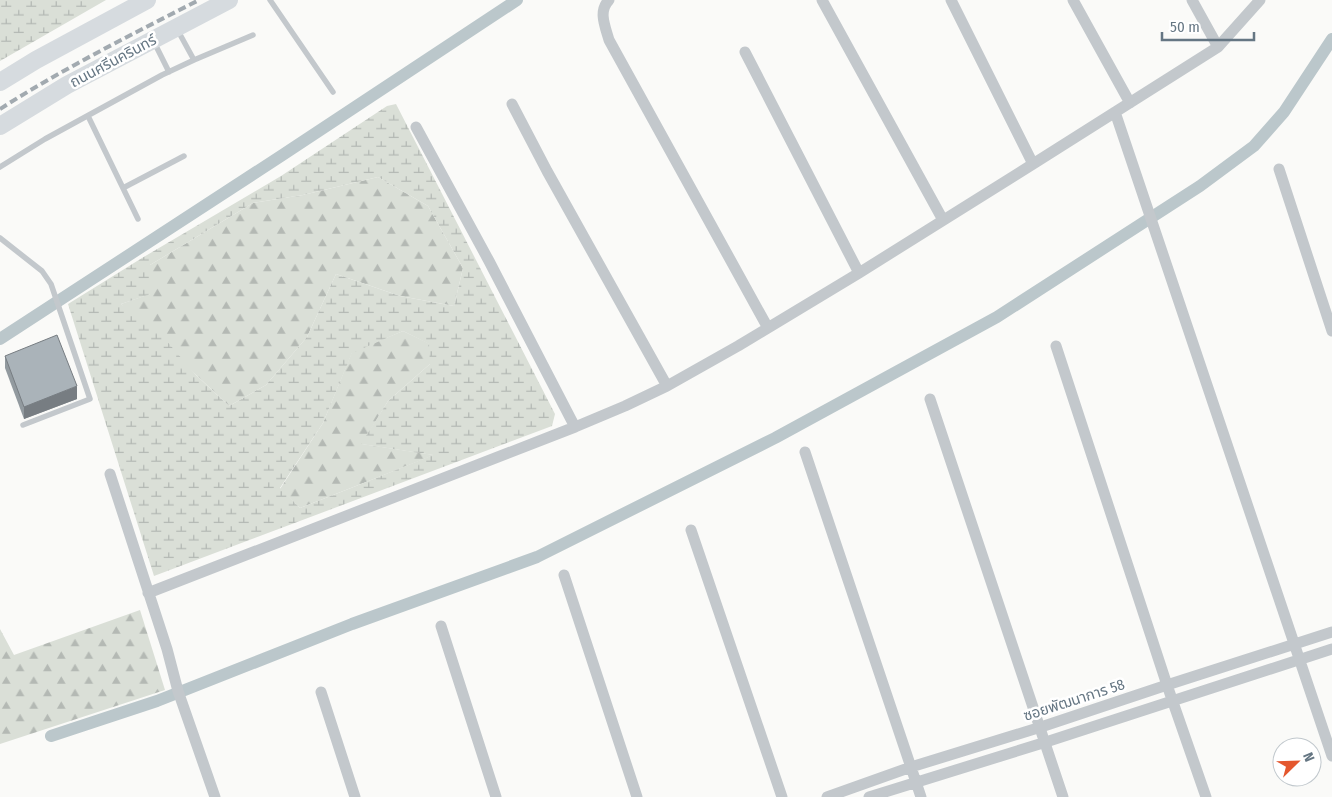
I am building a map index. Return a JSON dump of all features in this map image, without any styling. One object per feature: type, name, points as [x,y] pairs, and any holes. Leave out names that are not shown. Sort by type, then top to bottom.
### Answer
[{"type":"main road","points":[[0,82],[36,60],[147,0]]},
{"type":"main road","name":"ถนนศรีนครินทร์","points":[[0,126],[67,85],[229,0]]},
{"type":"street","points":[[609,0],[604,5],[603,17],[609,40],[768,328]]},
{"type":"street","points":[[822,0],[944,220]]},
{"type":"street","points":[[951,0],[1033,164]]},
{"type":"street","points":[[1073,0],[1130,103]]},
{"type":"street","points":[[1192,0],[1218,46]]},
{"type":"street","points":[[148,593],[575,427],[667,386],[768,328],[944,220],[1218,46],[1260,0]]},
{"type":"street","points":[[744,52],[859,272]]},
{"type":"street","points":[[512,104],[547,171],[667,386]]},
{"type":"street","points":[[1115,112],[1332,756]]},
{"type":"street","points":[[416,127],[489,260],[575,427]]},
{"type":"street","points":[[1278,169],[1332,331]]},
{"type":"street","points":[[1056,346],[1167,685],[1206,797]]},
{"type":"street","points":[[930,399],[1064,797]]},
{"type":"street","points":[[805,452],[921,797]]},
{"type":"street","points":[[110,474],[167,649],[178,691],[215,797]]},
{"type":"street","points":[[691,530],[782,797]]},
{"type":"street","points":[[564,575],[637,797]]},
{"type":"street","points":[[441,626],[496,797]]},
{"type":"street","name":"ซอยพัฒนาการ 58","points":[[826,797],[911,767],[1041,727],[1332,632]]},
{"type":"street","name":"ซอยพัฒนาการ 58","points":[[869,797],[1173,702],[1332,649]]},
{"type":"street","points":[[321,692],[355,797]]},
{"type":"lane","points":[[270,0],[333,92]]},
{"type":"lane","points":[[176,28],[194,60]]},
{"type":"lane","points":[[0,167],[45,139],[169,72],[253,35]]},
{"type":"lane","points":[[153,40],[169,72]]},
{"type":"lane","points":[[88,116],[138,219]]},
{"type":"lane","points":[[123,188],[184,156]]},
{"type":"lane","points":[[0,238],[42,271],[51,284],[90,399],[23,425]]},
{"type":"green space","points":[[0,0],[106,0],[0,61]]},
{"type":"green space","points":[[396,104],[555,414],[552,426],[154,576],[68,304],[281,176],[387,106]],"holes":[[[378,177],[428,206],[463,268],[454,306],[400,296],[336,274],[307,337],[266,385],[229,406],[196,375],[158,331],[121,304],[151,294],[150,265],[253,203],[303,195]],[[403,331],[429,344],[430,364],[388,401],[361,444],[433,455],[300,508],[280,488],[323,423],[352,353]]]},
{"type":"green space","points":[[378,177],[428,206],[463,268],[454,306],[400,296],[336,274],[307,337],[266,385],[229,406],[121,304],[150,294],[150,265],[253,203],[303,195]]},
{"type":"green space","points":[[403,331],[430,344],[430,364],[388,401],[362,444],[434,455],[300,508],[280,489],[323,423],[352,352]]},
{"type":"green space","points":[[140,610],[165,690],[0,744],[0,629],[14,655]]},
{"type":"building","points":[[57,335],[77,386],[24,407],[5,356]]},
{"type":"waterway","points":[[0,339],[517,0]]},
{"type":"waterway","points":[[51,736],[157,701],[352,624],[537,557],[775,438],[997,317],[1200,186],[1254,146],[1284,112],[1332,39]]},
{"type":"railway","points":[[0,109],[73,66],[199,0]]}]
